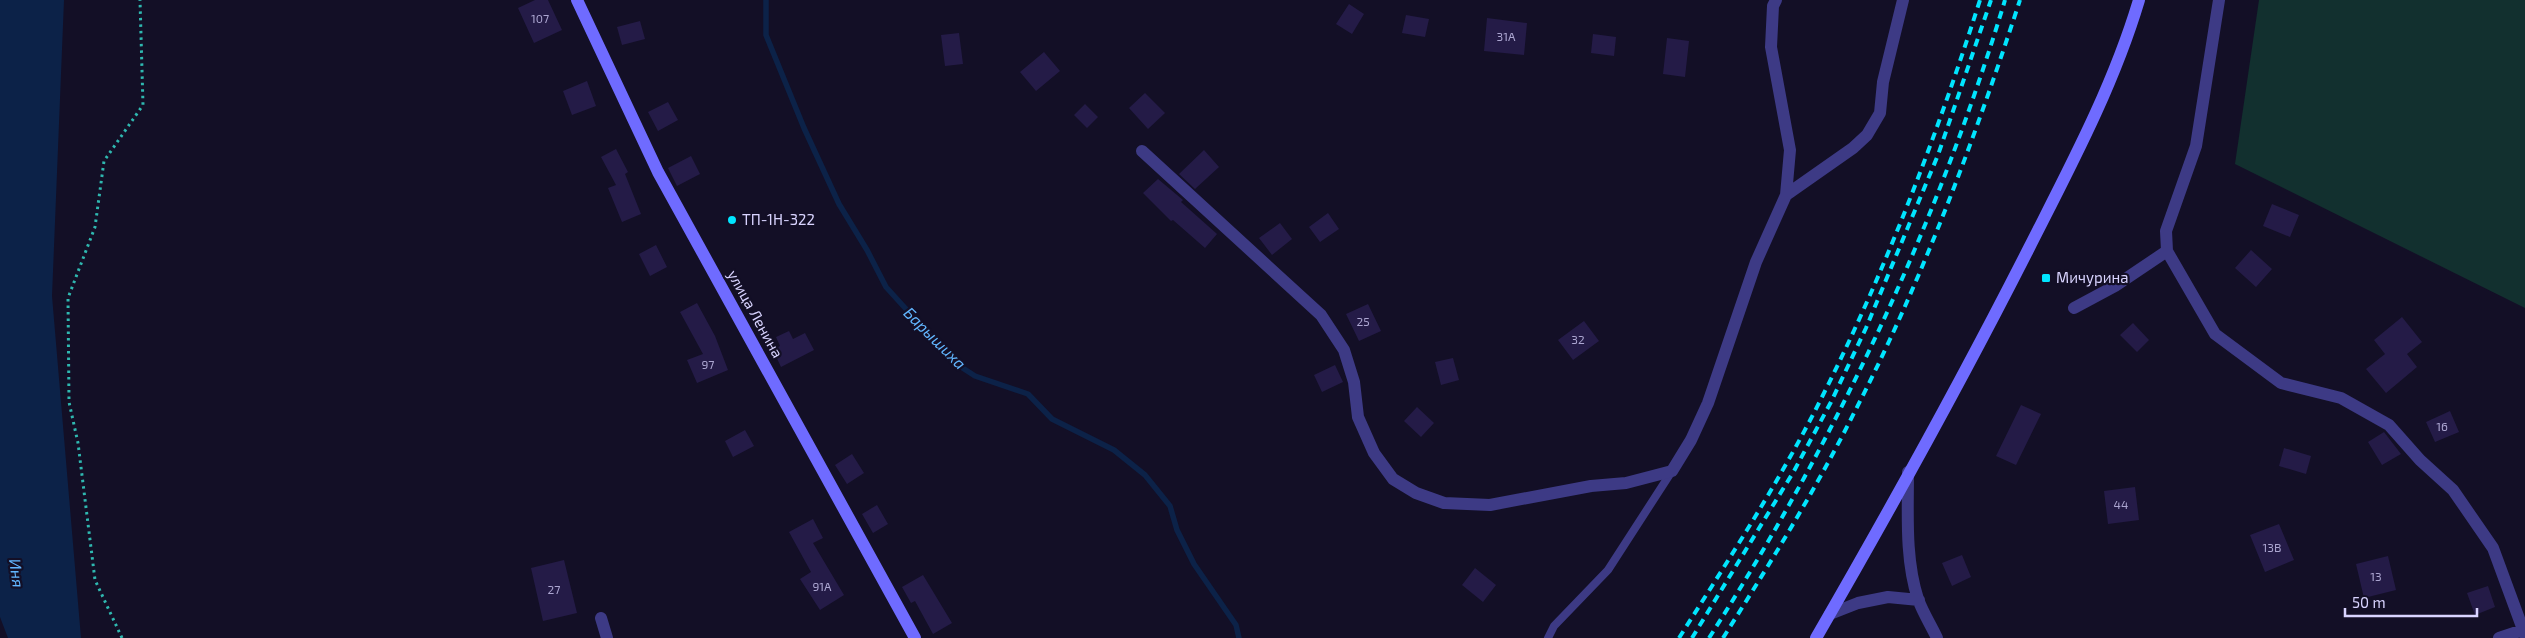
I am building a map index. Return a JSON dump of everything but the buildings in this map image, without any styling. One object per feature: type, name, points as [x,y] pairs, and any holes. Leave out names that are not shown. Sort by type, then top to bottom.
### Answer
[{"type":"main road","name":"улица Ленина","points":[[577,0],[658,172],[915,638]]},
{"type":"main road","points":[[1816,638],[2007,291],[2096,115],[2130,31],[2139,0]]},
{"type":"street","points":[[1142,151],[1321,315],[1344,350],[1354,382],[1358,416],[1374,453],[1393,479],[1400,484],[1416,493],[1444,503],[1490,505],[1591,486],[1626,482],[1672,471],[1691,440],[1708,403],[1756,262],[1786,195],[1790,150],[1771,47],[1773,6],[1776,0]]},
{"type":"street","points":[[1786,195],[1853,148],[1867,135],[1880,113],[1883,82],[1903,0]]},
{"type":"street","points":[[2219,0],[2196,146],[2166,231],[2167,251],[2215,334],[2282,383],[2341,398],[2389,425],[2420,460],[2453,490],[2493,548],[2524,633],[2499,638]]},
{"type":"street","points":[[2074,308],[2115,286],[2167,251]]},
{"type":"street","points":[[1908,472],[1908,536],[1912,576],[1919,600],[1937,638]]},
{"type":"street","points":[[1830,614],[1858,603],[1888,597],[1919,600]]},
{"type":"street","points":[[602,618],[608,638]]},
{"type":"lane","points":[[1548,638],[1554,626],[1608,570],[1672,471]]},
{"type":"path","points":[[122,638],[94,580],[78,443],[69,402],[68,298],[96,227],[104,161],[143,105],[140,0]]},
{"type":"green space","points":[[2259,0],[2525,0],[2525,308],[2235,164]]},
{"type":"water","name":"Иня","points":[[0,0],[64,0],[52,296],[81,638],[8,638],[0,617]]},
{"type":"waterway","name":"Барышиха","points":[[766,0],[766,35],[804,128],[839,204],[867,250],[886,287],[955,363],[975,376],[1028,394],[1052,419],[1114,450],[1145,475],[1170,506],[1177,530],[1194,564],[1236,625],[1239,638]]},
{"type":"railway","points":[[1679,638],[1754,519],[1789,459],[1845,349],[1868,300],[1909,202],[1980,0]]},
{"type":"railway","points":[[1692,638],[1794,471],[1831,402],[1866,328],[1938,155],[1991,0]]},
{"type":"railway","points":[[1709,638],[1799,487],[1841,409],[1879,330],[1915,249],[1948,167],[1978,84],[2005,0]]},
{"type":"railway","points":[[1723,638],[1808,499],[1879,363],[1945,210],[2020,0]]},
{"type":"place","name":"ТП-1Н-322","points":[[732,220]]},
{"type":"place","name":"Мичурина","points":[[2046,278]]}]
